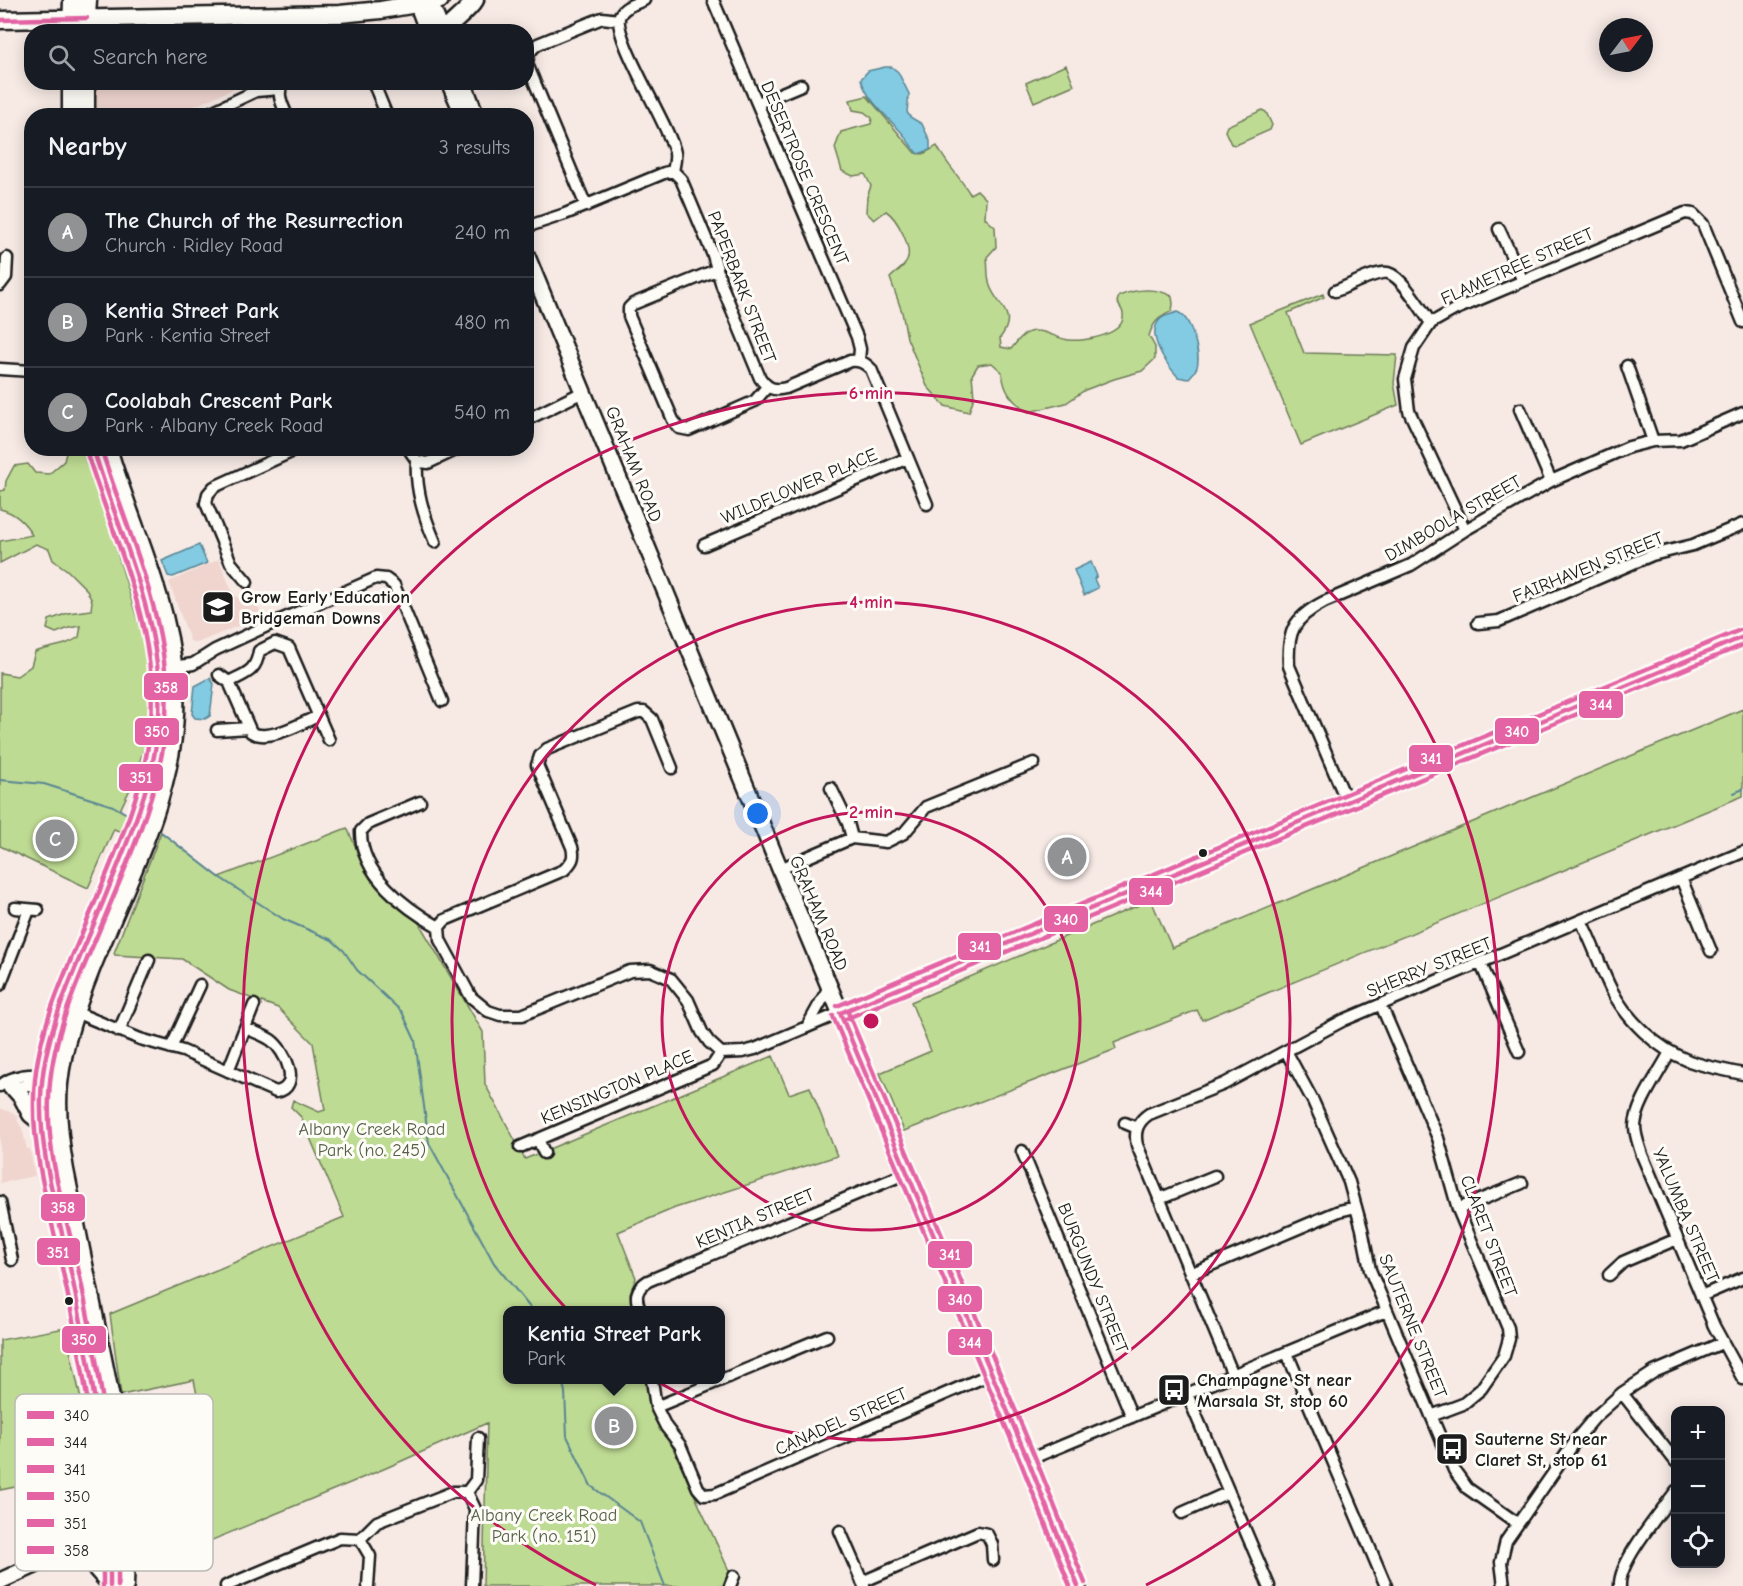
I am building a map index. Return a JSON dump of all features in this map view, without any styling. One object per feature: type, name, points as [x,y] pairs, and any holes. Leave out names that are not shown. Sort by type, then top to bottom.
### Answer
[{"type":"main road","points":[[72,0],[79,24]]},
{"type":"main road","points":[[79,24],[88,0]]},
{"type":"main road","points":[[450,24],[475,0]]},
{"type":"main road","points":[[79,24],[142,17],[331,14],[381,10],[427,1]]},
{"type":"main road","points":[[134,24],[142,17]]},
{"type":"main road","points":[[0,20],[37,24]]},
{"type":"main road","points":[[70,90],[71,108]]},
{"type":"main road","points":[[86,90],[86,108]]},
{"type":"main road","points":[[96,456],[166,668],[174,730],[162,791],[75,1012],[51,1080],[65,1170],[110,1394]]},
{"type":"main road","points":[[94,1394],[42,1123],[51,1080],[58,1013],[129,839],[148,785],[159,732],[160,702],[171,641],[161,601],[111,456]]},
{"type":"main road","points":[[5,1088],[22,1097],[31,1114],[42,1123]]},
{"type":"main road","points":[[99,1571],[115,1585]]},
{"type":"street","points":[[534,224],[673,171],[675,153],[620,28],[621,14],[627,7],[644,0]]},
{"type":"street","name":"DESERTROSE CRESCENT","points":[[713,0],[857,337],[860,349],[859,360]]},
{"type":"street","points":[[427,1],[439,24]]},
{"type":"street","points":[[427,1],[428,24]]},
{"type":"street","points":[[534,47],[602,18],[619,20]]},
{"type":"street","points":[[534,81],[586,206]]},
{"type":"street","points":[[758,103],[801,85]]},
{"type":"street","points":[[220,108],[264,90]]},
{"type":"street","points":[[281,90],[280,98],[284,108]]},
{"type":"street","points":[[376,90],[384,108]]},
{"type":"street","points":[[453,90],[460,108]]},
{"type":"street","points":[[466,90],[473,108]]},
{"type":"street","name":"PAPERBARK STREET","points":[[673,171],[681,179],[760,378],[767,387],[775,390],[786,388],[849,361],[859,360]]},
{"type":"street","name":"FLAMETREE STREET","points":[[1465,530],[1409,411],[1405,379],[1408,363],[1414,348],[1431,323],[1454,309],[1685,213],[1693,214],[1703,224],[1743,322]]},
{"type":"street","points":[[1499,229],[1523,281]]},
{"type":"street","points":[[0,285],[6,278],[7,258]]},
{"type":"street","points":[[716,270],[633,304],[629,308],[629,316],[673,420],[680,428],[689,430],[755,401],[767,387]]},
{"type":"street","name":"GRAHAM ROAD","points":[[534,273],[829,987],[1028,1460],[1078,1586]]},
{"type":"street","points":[[1335,291],[1377,274],[1388,273],[1399,280],[1431,323]]},
{"type":"street","points":[[859,360],[871,369],[927,504]]},
{"type":"street","points":[[1627,366],[1653,441]]},
{"type":"street","points":[[0,369],[24,370]]},
{"type":"street","points":[[534,416],[583,392]]},
{"type":"street","points":[[1520,409],[1551,480]]},
{"type":"street","name":"DIMBOOLA STREET","points":[[1347,802],[1289,666],[1288,643],[1290,634],[1299,620],[1311,609],[1412,564],[1551,480],[1629,447],[1653,441],[1681,440],[1743,413]]},
{"type":"street","points":[[248,582],[231,563],[206,503],[208,494],[214,487],[282,456]]},
{"type":"street","points":[[414,456],[417,460],[428,463],[443,456]]},
{"type":"street","name":"WILDFLOWER PLACE","points":[[704,544],[908,458]]},
{"type":"street","points":[[417,460],[416,474],[420,499],[424,517],[435,542]]},
{"type":"street","name":"FAIRHAVEN STREET","points":[[1478,623],[1499,621],[1652,555],[1693,545],[1743,524]]},
{"type":"street","points":[[166,668],[193,664],[246,635],[376,578],[386,579],[393,585],[442,701]]},
{"type":"street","points":[[246,635],[249,642],[259,651]]},
{"type":"street","points":[[672,768],[652,719],[644,712],[638,712],[547,749],[540,756],[537,765],[574,855],[571,863],[564,870],[445,920],[439,927],[440,940],[471,998],[488,1011],[500,1015],[522,1015],[630,970],[650,970],[671,980],[688,1000],[702,1032],[721,1053],[755,1049],[1743,637]]},
{"type":"street","points":[[259,651],[275,643],[289,648],[329,740]]},
{"type":"street","points":[[229,682],[253,669],[259,651]]},
{"type":"street","points":[[219,675],[229,682],[249,728],[255,735],[267,736],[318,716]]},
{"type":"street","points":[[217,730],[249,728]]},
{"type":"street","points":[[780,869],[852,838],[886,843],[904,833],[926,807],[1034,763]]},
{"type":"street","points":[[831,788],[848,823],[852,838]]},
{"type":"street","points":[[420,802],[368,824],[361,831],[360,841],[374,875],[382,884],[424,919],[439,927]]},
{"type":"street","name":"SHERRY STREET","points":[[1137,1128],[1139,1122],[1149,1114],[1224,1084],[1322,1030],[1743,852]]},
{"type":"street","points":[[1681,878],[1711,951]]},
{"type":"street","points":[[0,985],[34,910],[15,908]]},
{"type":"street","points":[[1581,921],[1618,1002],[1640,1029],[1671,1052],[1688,1060],[1743,1074]]},
{"type":"street","points":[[119,1031],[149,960]]},
{"type":"street","points":[[1481,964],[1519,1052]]},
{"type":"street","points":[[171,1048],[200,985]]},
{"type":"street","points":[[807,1028],[829,987]]},
{"type":"street","points":[[228,1071],[254,1005]]},
{"type":"street","name":"CLARET STREET","points":[[1381,1005],[1438,1138],[1458,1209],[1508,1328],[1509,1339],[1503,1356],[1480,1389],[1463,1404],[1431,1416]]},
{"type":"street","points":[[75,1012],[140,1039],[171,1048],[276,1092],[282,1091],[288,1086],[291,1077],[289,1065],[277,1045],[270,1039],[245,1028]]},
{"type":"street","name":"SAUTERNE STREET","points":[[1286,1051],[1322,1119],[1349,1182],[1370,1270],[1460,1479],[1476,1495],[1517,1523]]},
{"type":"street","name":"YALUMBA STREET","points":[[1671,1052],[1632,1127],[1701,1296],[1722,1342],[1743,1379]]},
{"type":"street","name":"KENSINGTON PLACE","points":[[520,1147],[713,1065],[721,1053]]},
{"type":"street","points":[[5,1088],[51,1080]]},
{"type":"street","points":[[1125,1123],[1137,1128],[1137,1145],[1233,1375]]},
{"type":"street","name":"KENSINGTON PLACE","points":[[538,1139],[544,1153]]},
{"type":"street","name":"BURGUNDY STREET","points":[[1022,1151],[1132,1417]]},
{"type":"street","name":"KENTIA STREET","points":[[638,1306],[637,1290],[648,1281],[908,1173]]},
{"type":"street","points":[[1159,1199],[1215,1176]]},
{"type":"street","points":[[1458,1209],[1522,1183]]},
{"type":"street","points":[[0,1202],[4,1244],[12,1260]]},
{"type":"street","points":[[1190,1274],[1339,1211],[1356,1207]]},
{"type":"street","points":[[1609,1275],[1623,1262],[1677,1239]]},
{"type":"street","points":[[1701,1296],[1743,1278]]},
{"type":"street","points":[[1028,1460],[1386,1311]]},
{"type":"street","points":[[725,1378],[827,1336]]},
{"type":"street","points":[[1504,1586],[1501,1575],[1503,1550],[1517,1523],[1595,1417],[1622,1393],[1654,1372],[1722,1342]]},
{"type":"street","points":[[1287,1353],[1386,1586]]},
{"type":"street","name":"CANADEL STREET","points":[[656,1407],[666,1427],[680,1445],[698,1488],[704,1496],[715,1494],[991,1374]]},
{"type":"street","points":[[653,1384],[656,1407],[711,1384]]},
{"type":"street","points":[[1622,1393],[1674,1460]]},
{"type":"street","points":[[1187,1394],[1269,1586]]},
{"type":"street","points":[[467,1492],[476,1480],[478,1438]]},
{"type":"street","points":[[226,1586],[340,1538],[360,1539],[377,1522],[453,1492],[467,1492]]},
{"type":"street","points":[[467,1492],[475,1509],[472,1586]]},
{"type":"street","points":[[1182,1513],[1229,1492]]},
{"type":"street","points":[[1620,1586],[1620,1577],[1625,1563],[1671,1498]]},
{"type":"street","points":[[840,1531],[863,1584],[978,1533],[987,1534],[992,1544],[993,1560]]},
{"type":"street","points":[[360,1539],[370,1556],[368,1586]]},
{"type":"street","points":[[0,1581],[22,1571]]},
{"type":"shaded area","points":[[97,90],[230,90],[190,108],[97,108]]},
{"type":"shaded area","name":"Grow Early Education Bridgeman Downs","points":[[219,559],[234,596],[247,601],[252,599],[255,601],[261,613],[260,617],[197,643],[190,641],[169,582]]},
{"type":"shaded area","points":[[0,1108],[19,1118],[17,1120],[22,1128],[27,1149],[30,1149],[35,1176],[0,1183]]},
{"type":"green space","points":[[1066,65],[1074,85],[1034,102],[1026,83]]},
{"type":"green space","points":[[867,96],[915,153],[923,154],[937,146],[970,194],[977,190],[986,199],[985,218],[995,227],[996,247],[987,257],[988,279],[993,293],[1007,316],[1005,329],[1000,338],[1001,347],[1011,349],[1022,337],[1032,331],[1045,332],[1069,340],[1084,340],[1102,336],[1118,327],[1122,321],[1123,312],[1117,302],[1119,296],[1152,290],[1172,296],[1173,304],[1172,311],[1157,320],[1149,336],[1155,347],[1155,359],[1142,371],[1085,390],[1066,403],[1029,412],[1010,396],[1002,372],[992,363],[978,365],[972,375],[974,397],[969,412],[945,406],[927,386],[907,338],[902,312],[890,278],[907,261],[906,241],[895,220],[886,211],[874,220],[866,212],[867,197],[871,186],[865,174],[853,176],[842,171],[835,148],[841,132],[871,124],[872,118],[864,112],[853,110],[850,100]]},
{"type":"green space","points":[[1262,110],[1266,112],[1272,125],[1270,130],[1236,145],[1231,144],[1225,131],[1227,126]]},
{"type":"green space","points":[[1323,294],[1324,297],[1288,313],[1304,353],[1397,355],[1394,383],[1398,405],[1301,445],[1250,323]]},
{"type":"green space","points":[[65,456],[84,456],[107,519],[148,655],[148,735],[133,783],[120,810],[127,814],[121,832],[114,829],[88,888],[0,846],[0,673],[17,676],[31,666],[35,652],[68,643],[79,637],[81,626],[56,633],[47,629],[49,620],[68,613],[91,610],[92,601],[86,589],[53,560],[49,549],[36,544],[0,563],[0,541],[32,535],[19,519],[0,509],[0,491],[5,490],[6,481],[14,466],[28,464],[35,473],[49,474],[64,461]]},
{"type":"green space","points":[[1743,709],[1743,796],[1202,1020],[1197,1010],[1114,1043],[1116,1049],[904,1131],[880,1073],[931,1051],[911,1002],[1151,900],[1172,948]]},
{"type":"green space","points":[[347,828],[371,880],[419,923],[483,1032],[485,1084],[525,1159],[773,1056],[789,1094],[810,1087],[837,1156],[675,1208],[618,1232],[636,1278],[630,1293],[632,1306],[503,1306],[503,1384],[651,1384],[658,1415],[731,1575],[726,1586],[483,1586],[487,1423],[386,1468],[213,1540],[213,1394],[197,1394],[194,1380],[121,1394],[110,1314],[344,1217],[301,1117],[291,1107],[293,1100],[319,1112],[325,1110],[313,1043],[278,1008],[229,990],[182,959],[115,955],[114,953],[161,832],[219,877]]},
{"type":"green space","points":[[65,1328],[80,1394],[15,1394],[15,1487],[0,1490],[0,1340]]},
{"type":"water","points":[[892,67],[898,72],[909,94],[907,112],[910,117],[922,124],[930,141],[930,150],[918,154],[868,95],[861,79],[868,71]]},
{"type":"water","points":[[1177,312],[1187,320],[1198,353],[1197,367],[1188,379],[1178,377],[1173,372],[1158,348],[1156,339],[1157,323],[1163,317]]},
{"type":"water","points":[[199,545],[207,563],[173,577],[168,576],[162,561]]},
{"type":"water","points":[[1091,562],[1097,576],[1094,579],[1098,588],[1084,595],[1074,570]]},
{"type":"water","points":[[210,678],[214,684],[210,716],[205,719],[195,718],[192,714],[195,686]]},
{"type":"waterway","points":[[0,780],[44,784],[113,806],[127,814]]},
{"type":"waterway","points":[[1734,793],[1743,789]]},
{"type":"waterway","points":[[161,832],[219,877],[283,919],[332,940],[344,951],[357,970],[402,1012],[415,1040],[429,1143],[494,1263],[529,1306]]},
{"type":"waterway","points":[[563,1384],[567,1436],[591,1486],[640,1522],[665,1586]]},
{"type":"transit line","name":"350","points":[[0,20],[87,18]]},
{"type":"transit line","name":"351","points":[[86,1394],[39,1165],[34,1120],[36,1072],[40,1048],[54,1000],[117,848],[139,787],[148,746],[152,707],[150,670],[135,595],[88,456]]},
{"type":"transit line","name":"350","points":[[94,1394],[43,1142],[41,1097],[43,1072],[63,999],[125,847],[147,786],[156,745],[159,706],[158,668],[142,594],[96,456]]},
{"type":"transit line","name":"358","points":[[102,1394],[80,1277],[54,1165],[49,1120],[51,1072],[71,999],[143,821],[159,768],[166,725],[166,684],[153,605],[104,456]]},
{"type":"transit line","name":"341","points":[[837,1006],[1740,630]]},
{"type":"transit line","name":"340","points":[[840,1013],[1743,637]]},
{"type":"transit line","name":"344","points":[[843,1020],[1743,645]]},
{"type":"transit line","name":"341","points":[[847,1010],[1035,1457],[1085,1583]]},
{"type":"transit line","name":"340","points":[[840,1013],[1028,1460],[1078,1586]]},
{"type":"transit line","name":"344","points":[[833,1016],[1021,1463],[1070,1586]]},
{"type":"transit line","name":"351","points":[[103,1571],[103,1586]]},
{"type":"transit line","name":"350","points":[[110,1571],[110,1586]]},
{"type":"transit line","name":"358","points":[[118,1571],[118,1586]]},
{"type":"place","name":"Grow Early Education Bridgeman Downs","points":[[218,607]]},
{"type":"place","name":"Coolabah Crescent Park","points":[[55,839]]},
{"type":"place","name":"The Church of the Resurrection","points":[[1067,857]]},
{"type":"place","name":"Champagne St near Marsala St, stop 60","points":[[1174,1390]]},
{"type":"place","name":"Kentia Street Park","points":[[614,1426]]},
{"type":"place","name":"Sauterne St near Claret St, stop 61","points":[[1452,1449]]},
{"type":"park label","name":"Albany Creek Road Park (no. 245)","points":[[372,1139]]},
{"type":"park label","name":"Albany Creek Road Park (no. 151)","points":[[544,1525]]}]
